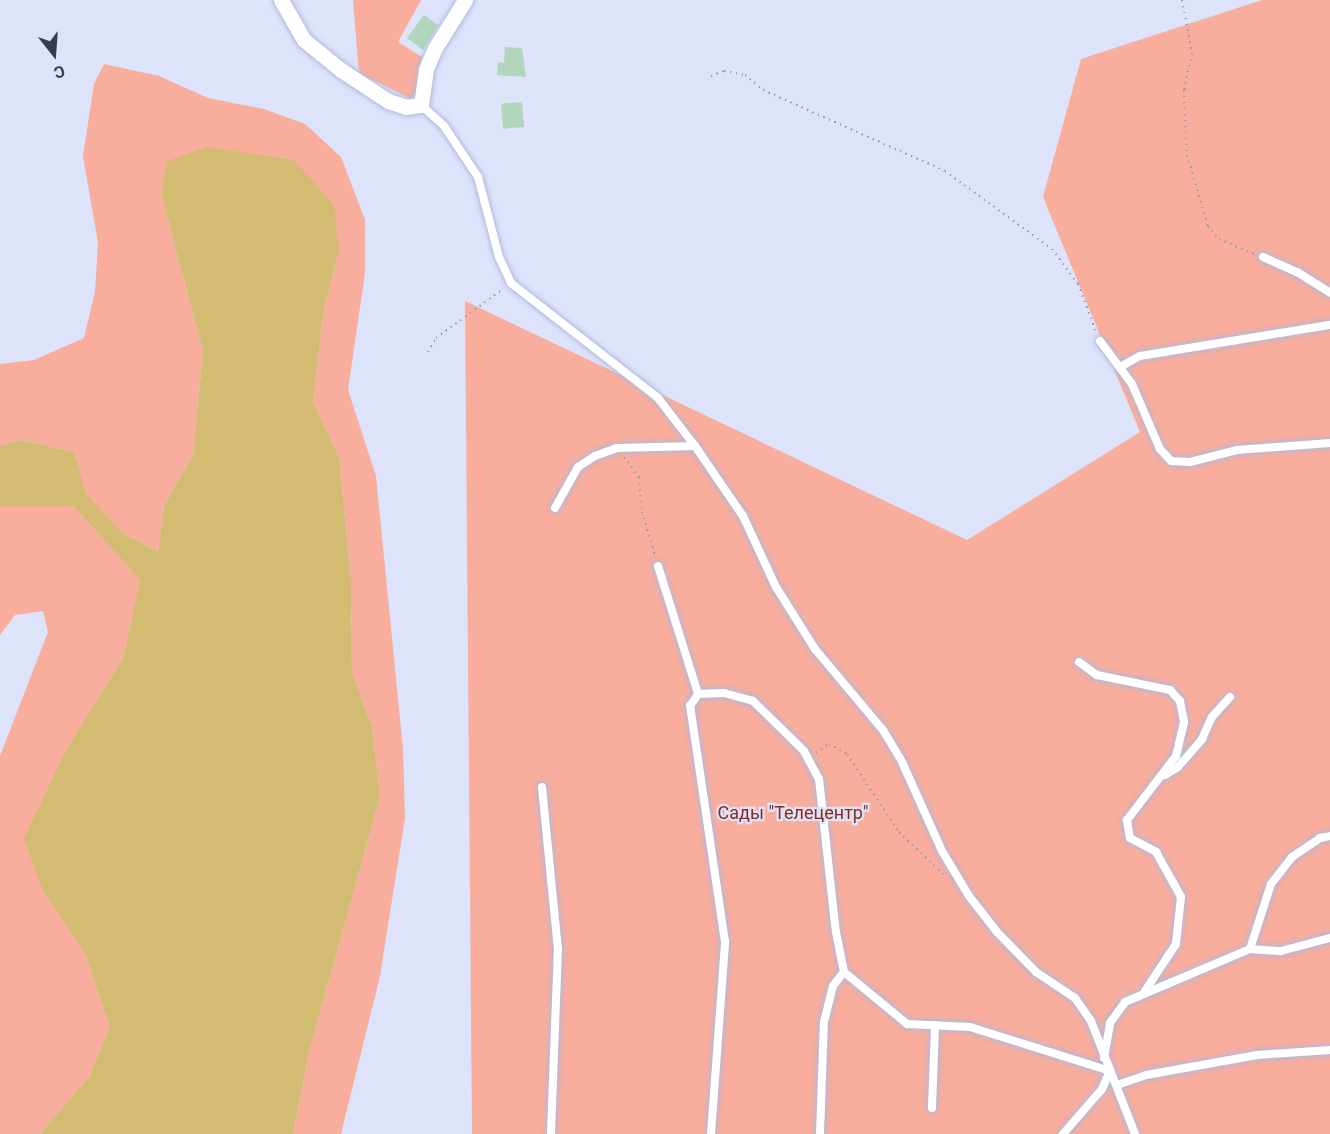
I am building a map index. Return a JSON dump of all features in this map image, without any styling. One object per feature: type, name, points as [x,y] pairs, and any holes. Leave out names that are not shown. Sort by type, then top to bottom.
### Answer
[{"type":"street","points":[[281,0],[304,40],[341,70],[388,101],[406,107],[421,105],[426,69],[435,48],[465,0]]},
{"type":"lane","points":[[421,105],[444,126],[478,177],[499,257],[511,283],[658,398],[695,446],[743,516],[776,587],[815,649],[883,730],[942,851],[969,896],[1036,972],[1075,998],[1091,1021],[1104,1060],[1117,1085],[1135,1134]]},
{"type":"lane","points":[[1263,258],[1297,272],[1330,293]]},
{"type":"lane","points":[[1120,367],[1140,356],[1330,325]]},
{"type":"lane","points":[[1100,341],[1120,367],[1160,449],[1171,461],[1190,462],[1237,450],[1330,443]]},
{"type":"lane","points":[[555,508],[578,467],[617,448],[695,446]]},
{"type":"lane","points":[[658,566],[698,694]]},
{"type":"lane","points":[[1079,662],[1097,675],[1170,690],[1180,701],[1184,722],[1176,756],[1127,820],[1130,838],[1156,852],[1181,897],[1176,944],[1162,971],[1145,991]]},
{"type":"lane","points":[[698,694],[724,693],[753,701],[808,757],[819,779],[836,932],[844,972],[907,1024],[970,1027],[1110,1071]]},
{"type":"lane","points":[[698,694],[690,706],[724,942],[711,1134]]},
{"type":"lane","points":[[1162,777],[1178,767],[1203,739],[1212,717],[1230,697]]},
{"type":"lane","points":[[542,787],[558,949],[550,1134]]},
{"type":"lane","points":[[1250,949],[1270,884],[1292,857],[1320,838],[1330,836]]},
{"type":"lane","points":[[1104,1060],[1110,1023],[1125,1002],[1145,991],[1250,949],[1281,951],[1330,938]]},
{"type":"lane","points":[[820,1134],[824,1022],[833,986],[844,972]]},
{"type":"lane","points":[[932,1108],[935,1025]]},
{"type":"lane","points":[[1117,1085],[1146,1075],[1257,1056],[1330,1050]]},
{"type":"lane","points":[[1063,1134],[1102,1089],[1110,1071]]},
{"type":"path","points":[[1182,0],[1189,21],[1192,53],[1184,90],[1187,155],[1208,226],[1219,239],[1263,258]]},
{"type":"path","points":[[711,76],[724,71],[745,75],[763,90],[945,171],[1052,249],[1078,284],[1100,341]]},
{"type":"path","points":[[428,352],[436,338],[511,283]]},
{"type":"path","points":[[617,448],[639,477],[642,512],[658,566]]},
{"type":"path","points":[[808,757],[829,744],[838,746],[899,832],[951,884]]},
{"type":"green space","points":[[353,0],[421,0],[398,42],[422,57],[417,90],[411,99],[359,73]]},
{"type":"green space","name":"Сады \"Телецентр\"","points":[[1262,0],[1330,0],[1330,1134],[472,1134],[465,301],[967,540],[1140,432],[1043,197],[1081,59]]},
{"type":"green space","points":[[104,64],[159,76],[208,98],[264,109],[305,124],[341,157],[365,220],[365,273],[348,390],[376,476],[403,749],[405,818],[380,976],[341,1134],[293,1134],[309,1052],[380,797],[372,727],[352,672],[351,580],[339,457],[313,402],[323,314],[339,251],[161,194],[203,351],[193,455],[164,506],[158,552],[123,533],[85,494],[74,452],[21,440],[0,446],[0,364],[34,360],[84,338],[95,292],[98,243],[83,156],[94,84]]},
{"type":"green space","points":[[0,506],[73,506],[140,580],[123,658],[66,750],[43,891],[85,952],[110,1027],[89,1077],[40,1134],[0,1134],[0,756],[48,632],[43,611],[15,615],[0,635]]},
{"type":"shaded area","points":[[207,147],[294,160],[334,205],[339,251],[323,314],[313,402],[339,457],[351,580],[352,672],[372,727],[380,797],[309,1052],[293,1134],[40,1134],[89,1077],[110,1027],[85,953],[43,891],[24,839],[66,750],[123,658],[140,580],[73,506],[0,506],[0,446],[21,440],[74,452],[86,494],[123,533],[158,552],[164,506],[193,455],[203,351],[161,194],[167,161]]},
{"type":"building","points":[[424,15],[438,25],[423,50],[407,38]]},
{"type":"building","points":[[505,47],[522,48],[526,77],[497,75],[498,62],[504,63]]},
{"type":"building","points":[[522,102],[524,127],[503,129],[501,104]]}]
